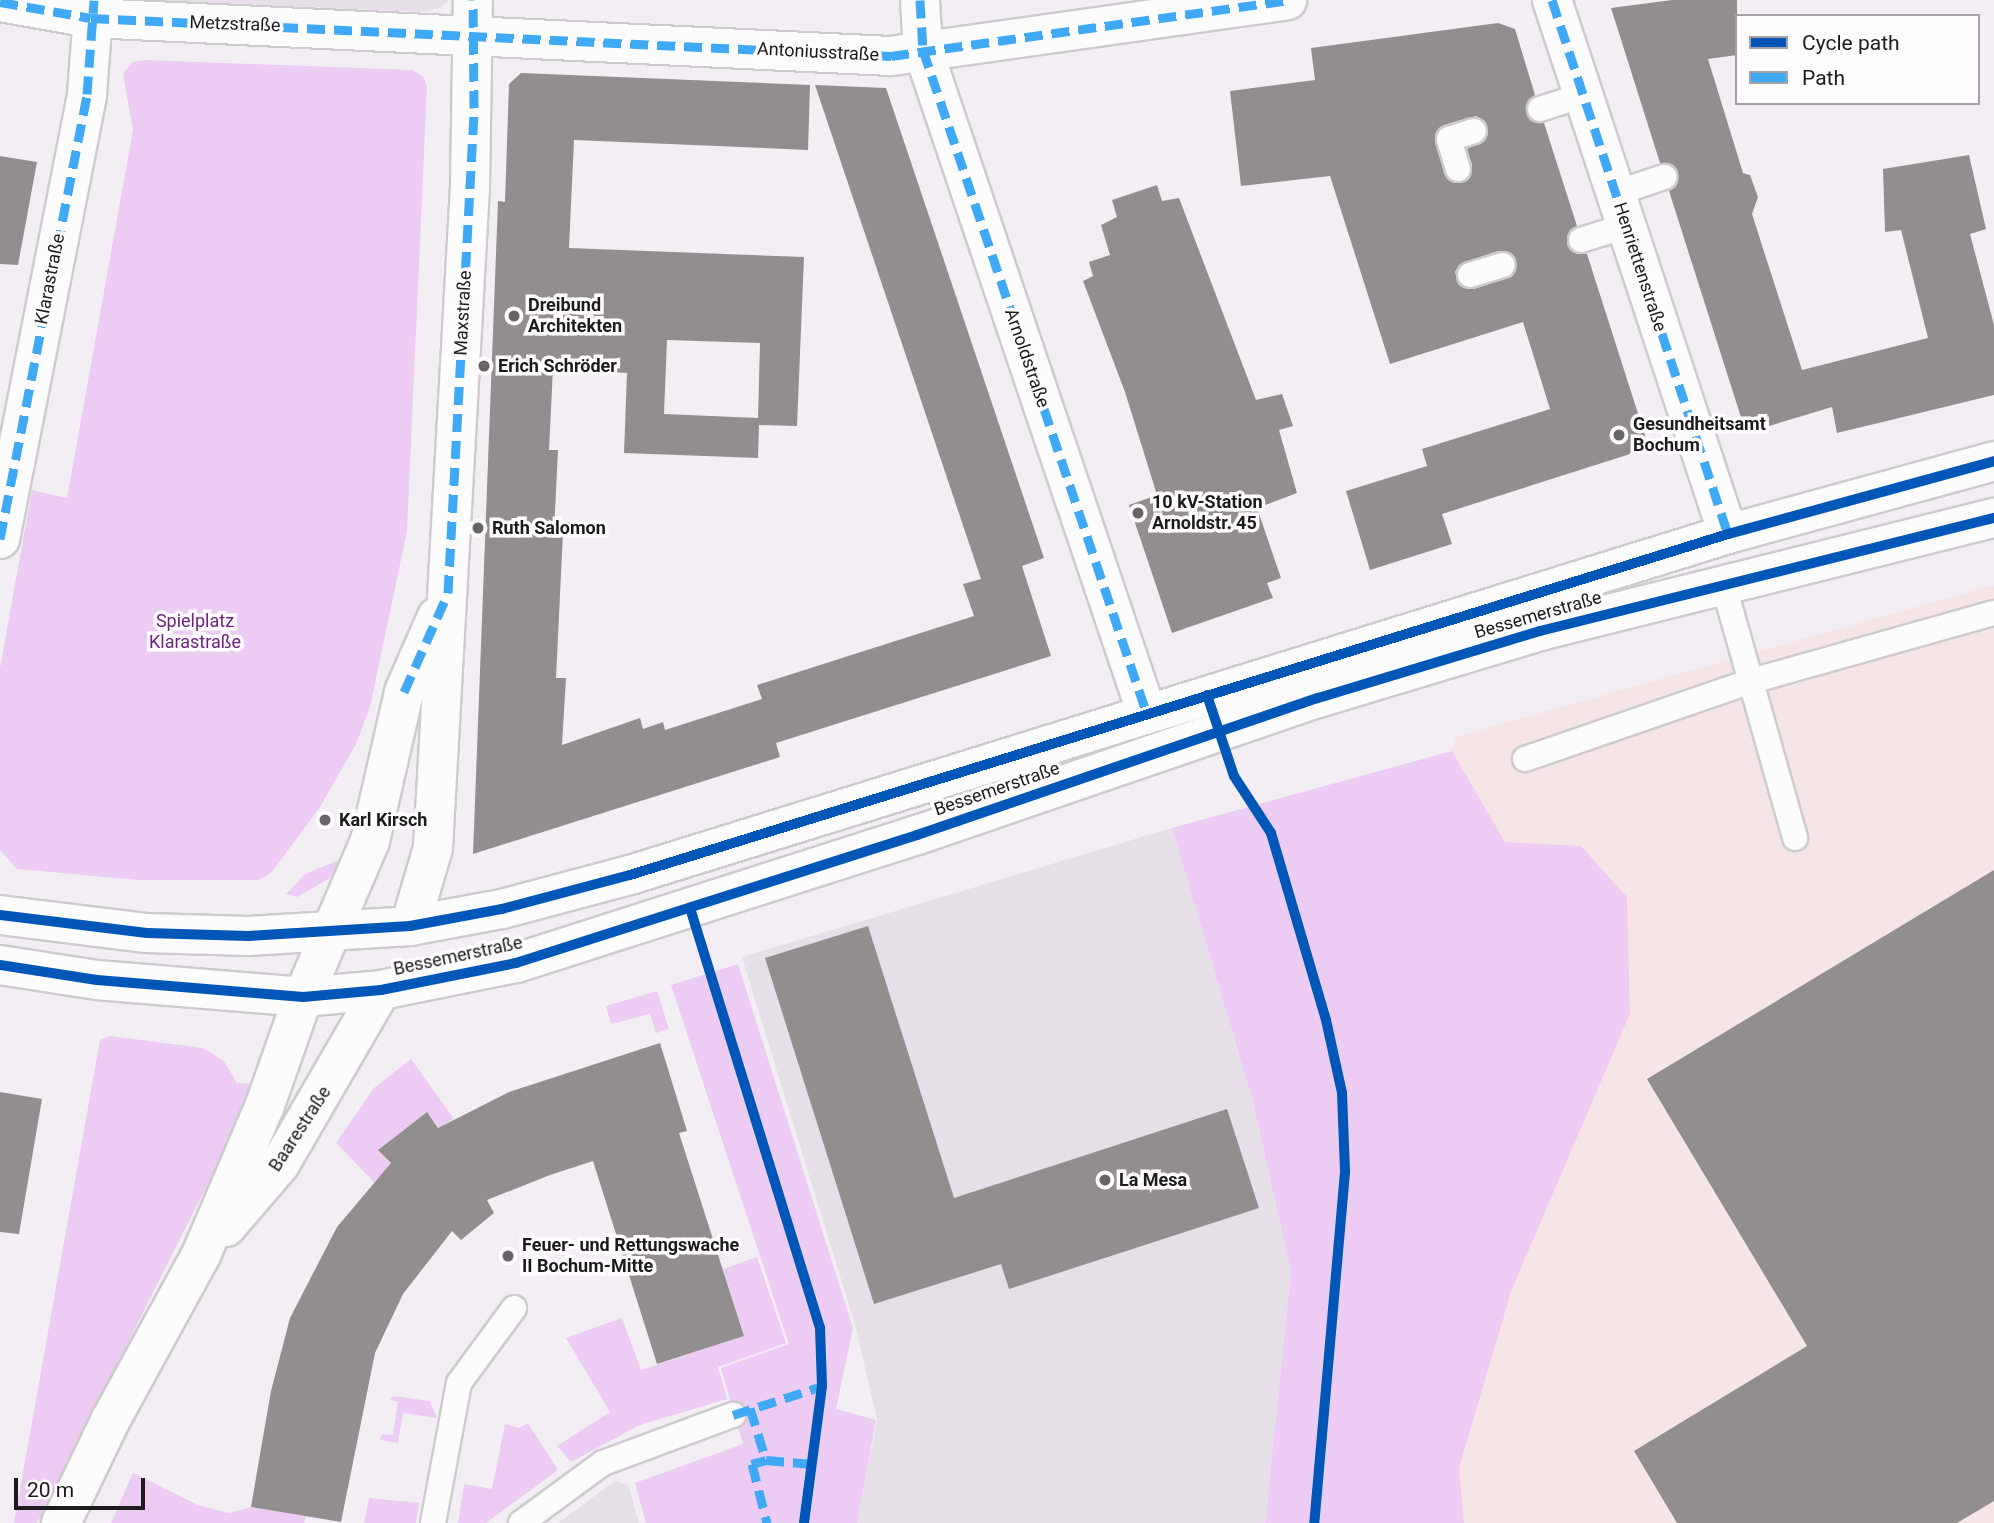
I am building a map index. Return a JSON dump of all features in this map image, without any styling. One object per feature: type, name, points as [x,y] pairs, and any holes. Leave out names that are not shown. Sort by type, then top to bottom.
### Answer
[{"type":"street","name":"Arnoldstraße","points":[[920,0],[923,50],[1147,714]]},
{"type":"street","name":"Antoniusstraße","points":[[473,17],[891,56],[1287,0]]},
{"type":"street","name":"Henriettenstraße","points":[[1552,0],[1728,534]]},
{"type":"street","name":"Metzstraße","points":[[0,2],[93,9],[473,17]]},
{"type":"street","name":"Klarastraße","points":[[0,539],[87,94],[93,9]]},
{"type":"street","name":"Maxstraße","points":[[410,926],[433,848],[473,121],[473,17]]},
{"type":"street","name":"Bessemerstraße","points":[[0,915],[147,933],[248,936],[410,926],[502,909],[630,875],[1728,534],[1994,461]]},
{"type":"street","name":"Bessemerstraße","points":[[0,965],[97,979],[303,997],[381,990],[516,963],[917,835],[1318,698],[1540,631],[1723,583],[1994,518]]},
{"type":"street","points":[[1723,583],[1728,534]]},
{"type":"street","name":"Maxstraße","points":[[331,932],[370,841],[404,692],[448,593]]},
{"type":"street","name":"Bessemerstraße","points":[[381,990],[410,926]]},
{"type":"street","points":[[303,997],[331,932]]},
{"type":"street","name":"Baarestraße","points":[[201,1255],[280,1164],[381,990]]},
{"type":"street","name":"Baarestraße","points":[[61,1523],[110,1421],[201,1255],[265,1105],[303,997]]},
{"type":"lane","points":[[1540,109],[1584,95]]},
{"type":"lane","points":[[1458,169],[1449,139],[1474,131]]},
{"type":"lane","points":[[1581,240],[1664,177]]},
{"type":"lane","points":[[1470,275],[1502,265]]},
{"type":"lane","points":[[1723,583],[1748,682],[1795,838]]},
{"type":"lane","points":[[1525,759],[1748,682],[1994,613]]},
{"type":"lane","points":[[433,1523],[459,1383],[514,1308]]},
{"type":"lane","points":[[521,1523],[603,1463],[733,1415]]},
{"type":"shaded area","points":[[147,0],[449,0],[440,8],[421,12]]},
{"type":"shaded area","points":[[1994,585],[1994,1523],[1464,1523],[1459,1468],[1512,1289],[1630,1014],[1627,897],[1581,846],[1505,842],[1452,751],[1455,737]]},
{"type":"shaded area","points":[[1172,828],[1253,1104],[1291,1271],[1265,1523],[857,1523],[877,1420],[856,1328],[742,957]]},
{"type":"shaded area","points":[[615,1481],[628,1485],[639,1523],[558,1523]]},
{"type":"green space","name":"Spielplatz Klarastraße","points":[[146,60],[412,70],[423,76],[427,86],[407,531],[370,707],[356,744],[320,807],[272,872],[259,880],[139,880],[17,869],[0,850],[0,668],[32,490],[67,498],[133,130],[123,74],[132,62]]},
{"type":"green space","points":[[1452,751],[1505,842],[1581,846],[1627,897],[1630,1014],[1512,1289],[1459,1468],[1464,1523],[1265,1523],[1291,1271],[1253,1103],[1172,828]]},
{"type":"green space","points":[[342,859],[330,878],[297,897],[286,894],[305,874]]},
{"type":"green space","points":[[738,964],[853,1328],[836,1409],[876,1420],[857,1523],[646,1523],[635,1483],[743,1444],[721,1368],[789,1344],[671,985]]},
{"type":"green space","points":[[657,991],[669,1029],[656,1033],[650,1014],[611,1024],[606,1006]]},
{"type":"green space","points":[[110,1036],[203,1048],[224,1061],[237,1083],[252,1084],[250,1100],[37,1523],[14,1523],[100,1040]]},
{"type":"green space","points":[[411,1059],[454,1119],[439,1128],[427,1112],[402,1131],[378,1150],[392,1165],[374,1182],[336,1143],[374,1088]]},
{"type":"green space","points":[[757,1257],[786,1343],[718,1367],[727,1399],[640,1425],[571,1462],[557,1446],[610,1412],[566,1338],[622,1318],[641,1370],[744,1336],[723,1269]]},
{"type":"green space","points":[[393,1396],[430,1401],[437,1418],[403,1413],[398,1443],[380,1440],[382,1434],[393,1435],[398,1402],[390,1400]]},
{"type":"green space","points":[[528,1423],[558,1470],[486,1523],[458,1523],[464,1484],[492,1489],[505,1424],[519,1428]]},
{"type":"green space","points":[[133,1473],[198,1505],[229,1513],[252,1507],[306,1516],[304,1523],[111,1523]]},
{"type":"green space","points":[[369,1498],[419,1503],[416,1523],[364,1523]]},
{"type":"building","points":[[1672,0],[1737,0],[1735,55],[1708,59],[1743,173],[1750,175],[1758,197],[1752,214],[1802,370],[1928,338],[1901,230],[1885,232],[1883,169],[1969,155],[1986,229],[1970,234],[1994,325],[1994,395],[1837,433],[1832,407],[1746,433],[1669,191],[1676,186],[1678,173],[1673,165],[1660,163],[1611,8]]},
{"type":"building","points":[[1498,23],[1515,29],[1535,95],[1529,100],[1526,113],[1531,120],[1544,123],[1577,226],[1567,236],[1567,245],[1577,254],[1587,254],[1649,448],[1442,514],[1452,544],[1370,570],[1346,491],[1427,466],[1422,449],[1550,409],[1523,322],[1390,364],[1330,176],[1241,186],[1230,91],[1315,80],[1311,48]],"holes":[[[1476,116],[1484,121],[1488,135],[1467,149],[1472,165],[1469,179],[1454,183],[1444,173],[1435,135],[1444,125]],[[1498,251],[1512,254],[1516,260],[1512,276],[1474,289],[1459,285],[1455,272],[1460,264]]]},
{"type":"building","points":[[521,73],[810,85],[808,150],[574,140],[569,248],[804,257],[797,426],[759,425],[758,458],[624,453],[627,373],[553,368],[549,450],[558,450],[554,533],[563,533],[556,678],[566,678],[562,745],[640,718],[643,729],[663,722],[665,730],[762,699],[757,685],[974,616],[963,584],[981,579],[815,85],[886,88],[1044,558],[1022,566],[1051,656],[776,743],[780,757],[473,854],[498,201],[505,202],[509,84]],"holes":[[[667,340],[760,343],[758,418],[664,414]]]},
{"type":"building","points":[[0,156],[37,162],[18,265],[0,264]]},
{"type":"building","points":[[1157,185],[1162,201],[1179,198],[1256,400],[1282,394],[1293,426],[1279,430],[1297,493],[1257,508],[1281,578],[1267,583],[1273,598],[1172,633],[1129,505],[1157,495],[1125,392],[1083,281],[1093,276],[1089,262],[1110,255],[1101,225],[1117,217],[1112,200]]},
{"type":"building","points":[[1994,870],[1994,1501],[1957,1523],[1677,1523],[1634,1451],[1807,1346],[1647,1079]]},
{"type":"building","points":[[868,926],[954,1198],[1227,1109],[1259,1208],[1009,1289],[1001,1264],[874,1304],[765,958]]},
{"type":"building","points":[[660,1043],[687,1131],[679,1133],[744,1336],[657,1364],[593,1161],[550,1175],[487,1200],[494,1213],[461,1240],[452,1231],[403,1294],[375,1353],[341,1522],[251,1507],[271,1391],[290,1318],[337,1227],[391,1163],[378,1150],[427,1112],[438,1128],[509,1092]]},
{"type":"building","points":[[0,1092],[42,1099],[19,1234],[0,1232]]},
{"type":"marked path","points":[[0,539],[87,94],[94,0]]},
{"type":"marked path","points":[[404,692],[448,593],[474,108],[473,0]]},
{"type":"marked path","points":[[920,0],[923,50],[1147,714]]},
{"type":"marked path","points":[[0,2],[91,18],[891,56],[1287,0]]},
{"type":"marked path","points":[[1552,0],[1728,534]]},
{"type":"marked path","points":[[733,1415],[822,1386]]},
{"type":"marked path","points":[[750,1408],[766,1460],[752,1464],[767,1523]]},
{"type":"marked path","points":[[766,1460],[813,1464]]},
{"type":"cycle path","points":[[0,915],[147,933],[248,936],[410,926],[502,909],[630,875],[1728,534],[1994,461]]},
{"type":"cycle path","points":[[0,965],[97,980],[303,997],[381,990],[516,963],[917,835],[1318,698],[1540,631],[1994,518]]},
{"type":"cycle path","points":[[1207,695],[1234,776],[1271,833],[1326,1020],[1342,1093],[1345,1172],[1314,1523]]},
{"type":"cycle path","points":[[690,908],[820,1328],[822,1386],[804,1523]]},
{"type":"place","name":"Dreibund Architekten","points":[[514,316]]},
{"type":"place","name":"Erich Schröder","points":[[484,366]]},
{"type":"place","name":"Gesundheitsamt Bochum","points":[[1619,435]]},
{"type":"place","name":"10 kV-Station Arnoldstr. 45","points":[[1138,513]]},
{"type":"place","name":"Ruth Salomon","points":[[478,528]]},
{"type":"place","name":"Karl Kirsch","points":[[325,820]]},
{"type":"place","name":"La Mesa","points":[[1105,1180]]},
{"type":"place","name":"Feuer- und Rettungswache II Bochum-Mitte","points":[[508,1256]]}]
